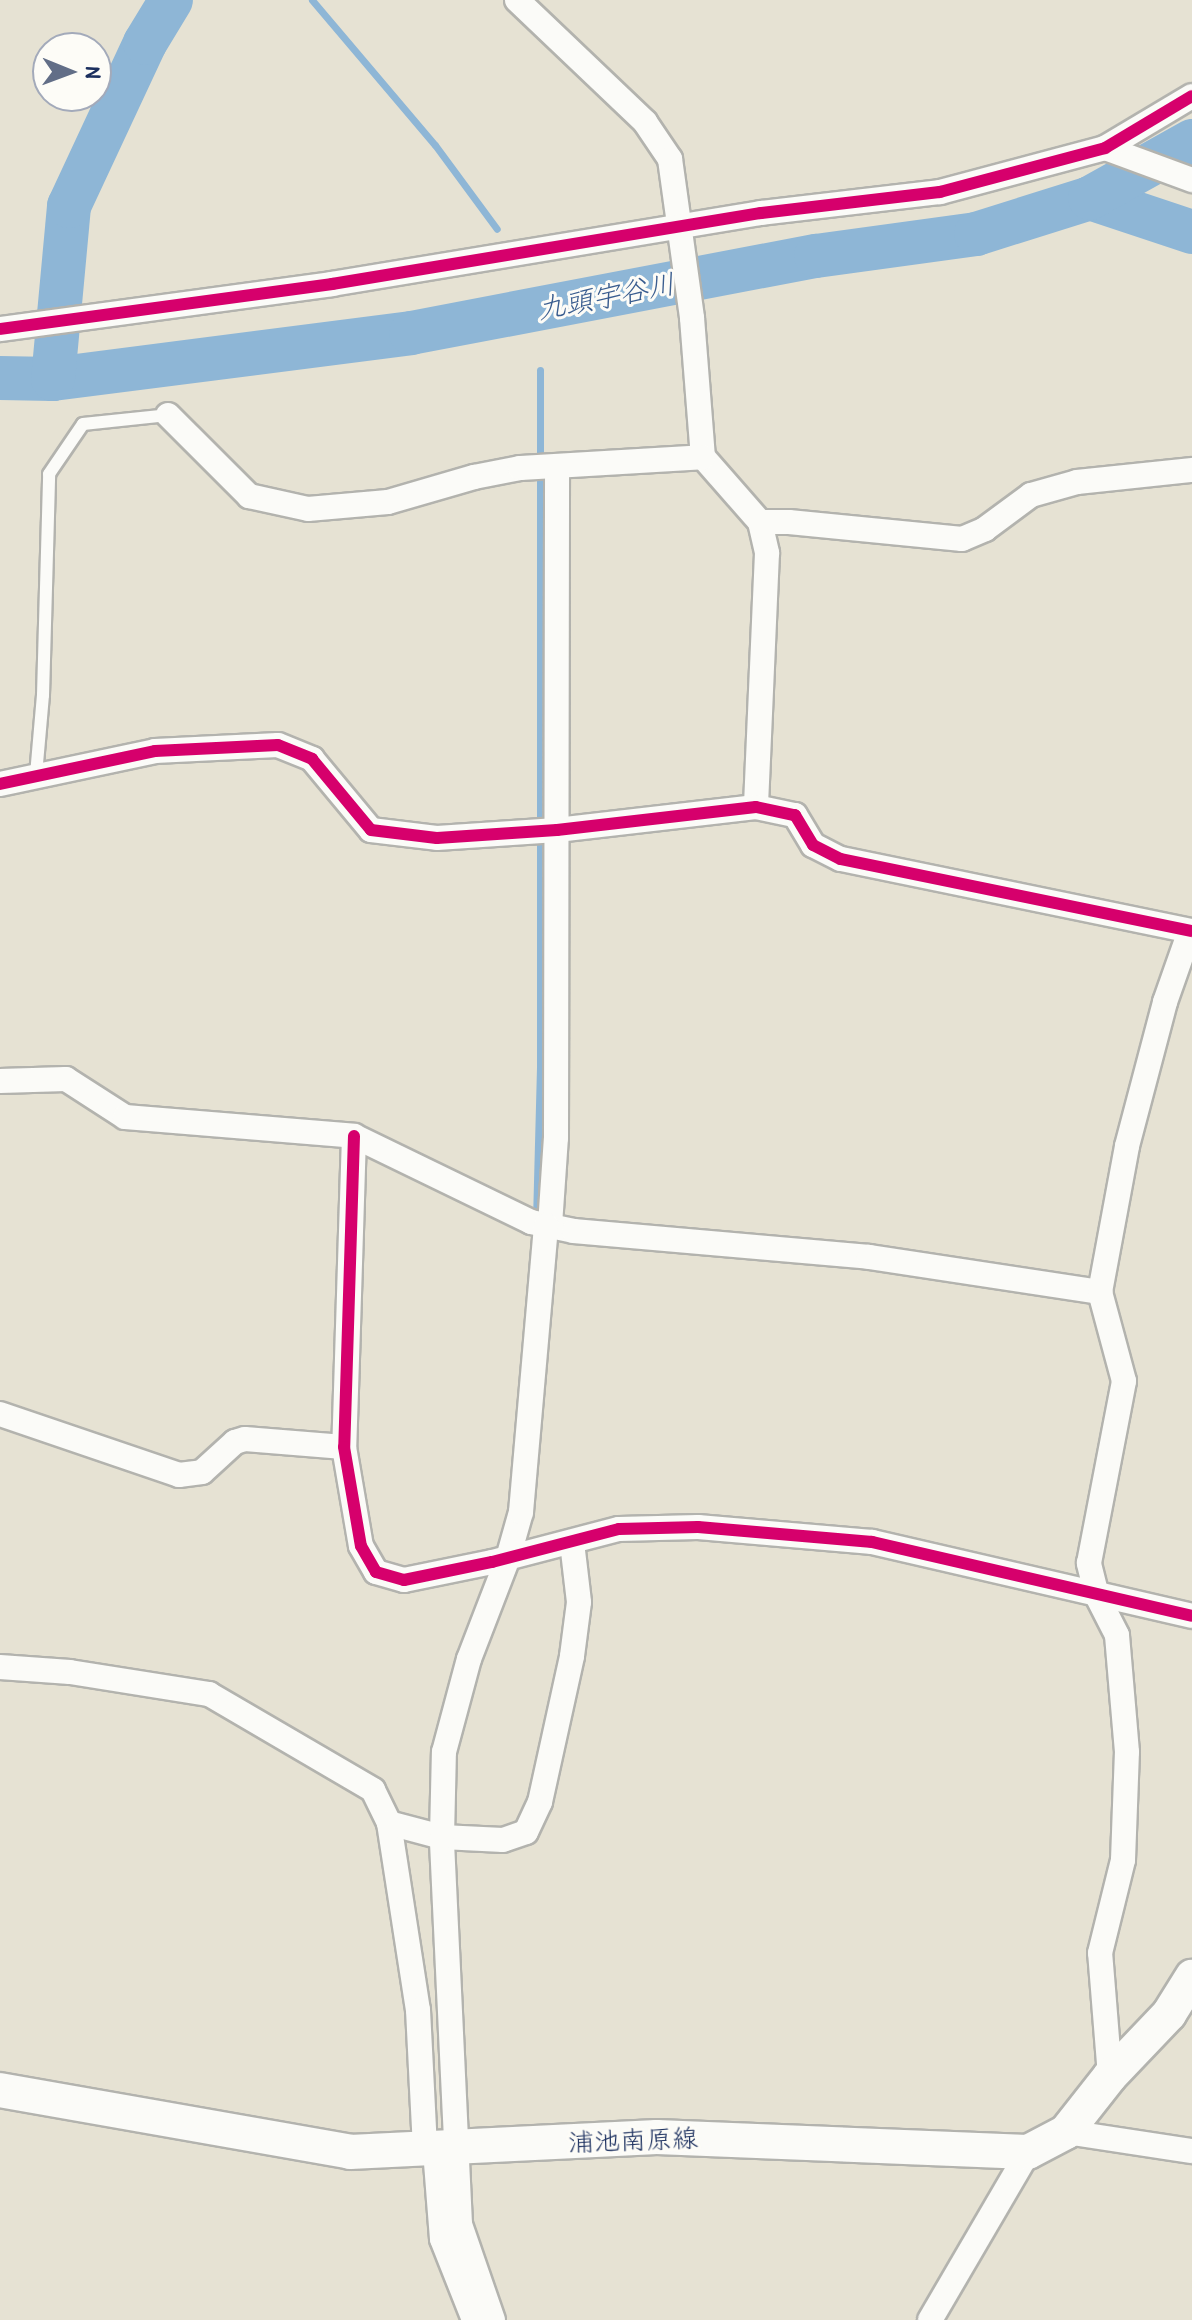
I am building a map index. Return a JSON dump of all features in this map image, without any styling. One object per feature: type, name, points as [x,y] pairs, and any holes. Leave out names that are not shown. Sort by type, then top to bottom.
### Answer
[{"type":"main road","points":[[1028,2152],[1066,2132],[1110,2076],[1169,2014],[1192,1977]]},
{"type":"main road","name":"浦池南原線","points":[[0,2090],[350,2152],[672,2137],[1028,2152]]},
{"type":"street","points":[[517,0],[645,122],[670,159],[692,318],[703,457],[760,522],[767,553],[756,807]]},
{"type":"street","points":[[0,329],[332,284],[603,237],[682,231],[761,213],[940,192],[1112,152],[1192,96]]},
{"type":"street","points":[[1112,152],[1192,180]]},
{"type":"street","points":[[168,415],[249,496],[283,506],[342,508],[388,502],[474,477],[547,467],[703,457]]},
{"type":"street","points":[[474,2320],[442,2239],[436,1837],[444,1752],[451,1717],[501,1560],[521,1512],[529,1451],[542,1224],[556,1138],[547,831],[547,467]]},
{"type":"street","points":[[760,522],[789,522],[962,539],[985,529],[1031,495],[1077,482],[1192,470]]},
{"type":"street","points":[[0,784],[155,751],[278,745],[312,759],[371,830],[437,838],[547,831],[756,807],[795,815],[813,845],[841,859],[1191,931],[1165,1002],[1127,1146],[1100,1292],[1124,1381],[1089,1563],[1097,1596],[1117,1635],[1127,1752],[1123,1860],[1100,1953],[1110,2076]]},
{"type":"street","points":[[0,1081],[66,1079],[125,1117],[354,1136],[542,1224],[615,1237],[869,1257],[1100,1292]]},
{"type":"street","points":[[354,1136],[344,1447],[361,1546],[376,1572],[404,1580],[501,1560],[619,1529],[698,1527],[872,1542],[1192,1616]]},
{"type":"street","points":[[0,1414],[179,1475],[202,1472],[235,1442],[245,1439],[344,1447]]},
{"type":"street","points":[[389,1823],[436,1837],[503,1840],[526,1832],[540,1802],[572,1656],[579,1602],[572,1542]]},
{"type":"street","points":[[0,1667],[70,1672],[209,1694],[373,1790],[389,1823],[439,2150],[493,2320]]},
{"type":"street","points":[[1066,2132],[1192,2151]]},
{"type":"street","points":[[930,2320],[1028,2152]]},
{"type":"lane","points":[[36,775],[43,695],[49,474],[83,424],[168,415]]},
{"type":"waterway","points":[[53,379],[69,206],[145,43],[171,0]]},
{"type":"waterway","points":[[312,0],[435,145],[497,229]]},
{"type":"waterway","name":"九頭宇谷川","points":[[0,378],[53,379],[411,333],[816,256],[976,234],[1090,198],[1192,141]]},
{"type":"waterway","points":[[1090,198],[1192,232]]},
{"type":"waterway","points":[[536,1220],[540,1067],[540,370]]},
{"type":"cycle path","points":[[0,329],[332,284],[761,213],[940,192],[1105,148],[1192,96]]},
{"type":"cycle path","points":[[0,784],[155,751],[278,745],[312,759],[371,830],[437,838],[557,830],[756,807],[795,815],[813,845],[841,859],[1192,931]]},
{"type":"cycle path","points":[[354,1136],[344,1447],[361,1546],[376,1572],[404,1580],[492,1562],[619,1529],[698,1527],[872,1542],[1192,1616]]}]
